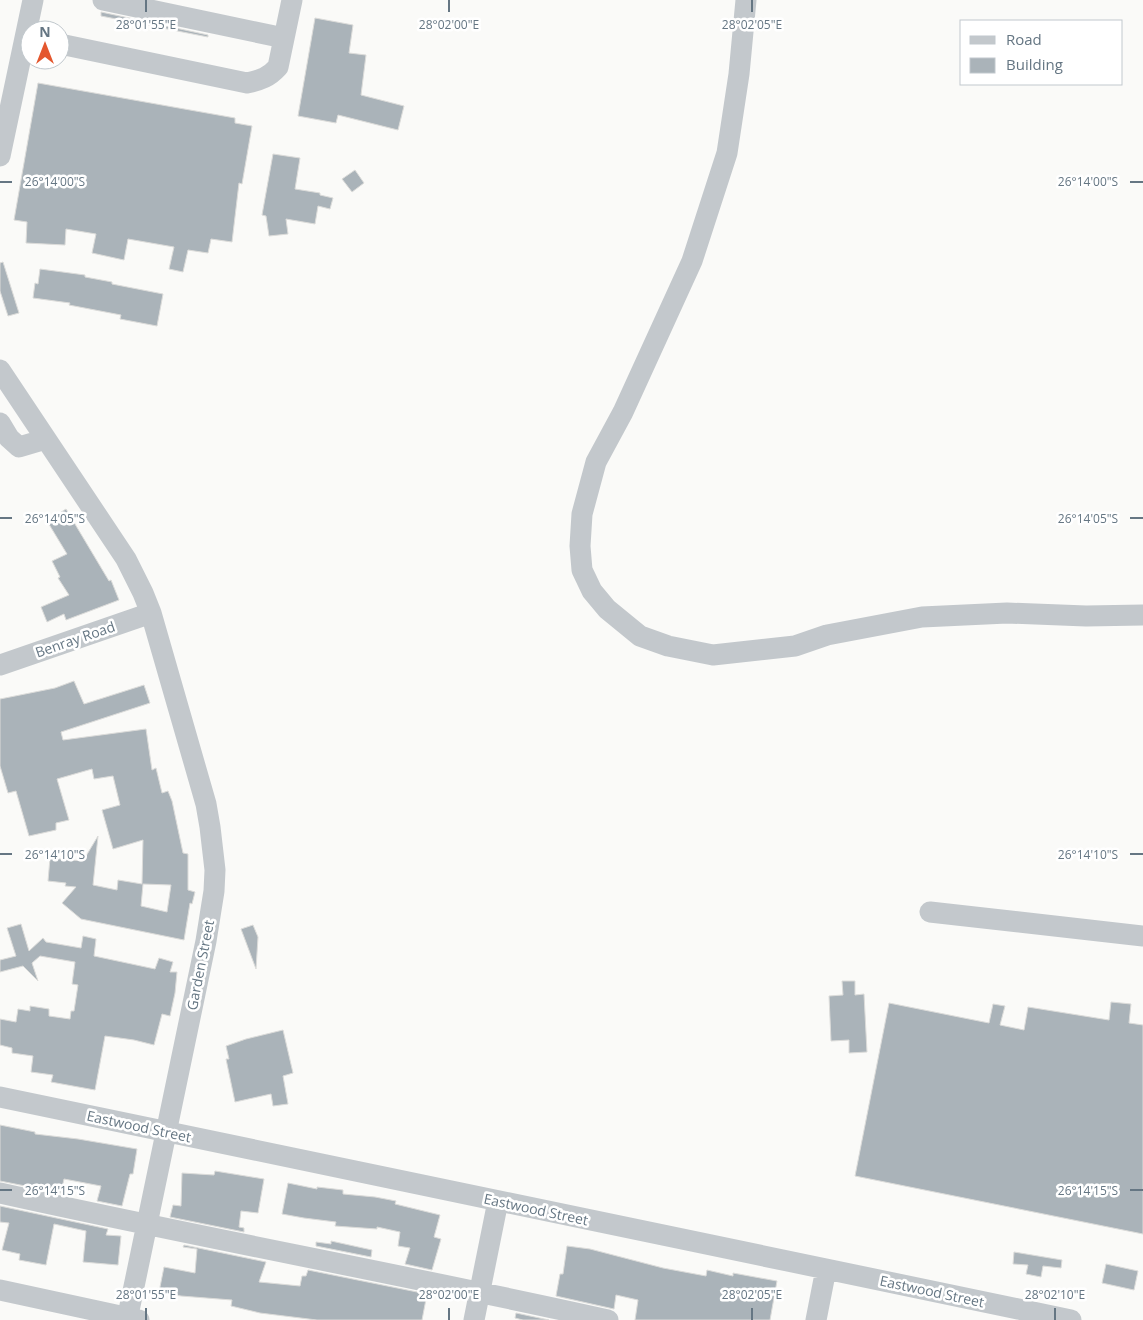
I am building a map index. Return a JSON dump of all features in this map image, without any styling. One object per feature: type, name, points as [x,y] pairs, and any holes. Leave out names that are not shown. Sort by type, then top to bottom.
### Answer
[{"type":"street","points":[[30,20],[32,0]]},
{"type":"street","points":[[103,0],[284,38]]},
{"type":"street","points":[[70,46],[247,83],[262,80],[271,75],[278,67],[292,0]]},
{"type":"street","points":[[746,0],[739,74],[727,153],[692,261],[623,412],[596,462],[582,514],[580,546],[582,570],[592,591],[608,609],[640,636],[668,646],[713,655],[795,646],[828,635],[922,617],[1007,613],[1086,616],[1143,615]]},
{"type":"street","points":[[0,156],[20,70]]},
{"type":"street","name":"Garden Street","points":[[0,370],[126,559],[143,593],[151,612],[206,804],[215,870],[214,891],[206,941],[165,1131],[131,1319]]},
{"type":"street","points":[[0,423],[9,438],[19,447],[46,438]]},
{"type":"street","name":"Benray Road","points":[[0,665],[151,612]]},
{"type":"street","points":[[930,912],[1143,936]]},
{"type":"street","name":"Eastwood Street","points":[[0,1097],[1071,1320]]},
{"type":"street","points":[[0,1193],[147,1225],[479,1291],[608,1320]]},
{"type":"street","points":[[474,1320],[498,1201]]},
{"type":"street","points":[[816,1320],[826,1269]]},
{"type":"street","points":[[0,1290],[131,1319]]},
{"type":"building","points":[[101,12],[208,35],[208,37],[101,16]]},
{"type":"building","points":[[315,18],[353,25],[349,53],[366,55],[361,95],[404,106],[398,130],[338,115],[336,123],[298,116]]},
{"type":"building","points":[[38,83],[235,118],[235,123],[252,126],[242,184],[239,183],[232,242],[211,239],[208,253],[188,250],[183,272],[169,269],[174,247],[128,239],[124,260],[92,253],[96,234],[66,229],[65,245],[26,243],[27,222],[14,220]]},
{"type":"building","points":[[273,154],[300,158],[295,189],[320,193],[320,195],[333,198],[330,209],[318,206],[315,224],[286,219],[288,234],[269,236],[266,216],[262,215]]},
{"type":"building","points":[[355,170],[364,183],[352,192],[342,179]]},
{"type":"building","points":[[3,262],[19,313],[8,316],[0,291],[0,263]]},
{"type":"building","points":[[40,269],[85,275],[85,277],[112,282],[112,284],[163,294],[157,326],[120,319],[121,315],[69,305],[70,303],[33,298],[35,283],[38,284]]},
{"type":"building","points":[[66,509],[109,581],[111,580],[119,600],[66,620],[64,614],[47,622],[41,607],[69,595],[58,578],[60,577],[52,561],[67,554],[47,521]]},
{"type":"building","points":[[74,681],[84,704],[144,685],[150,703],[61,732],[63,740],[146,729],[152,770],[156,768],[162,793],[168,791],[172,801],[183,853],[188,854],[188,890],[195,892],[192,904],[190,903],[184,940],[81,919],[62,903],[76,887],[65,886],[66,883],[48,881],[50,858],[83,861],[98,836],[93,885],[117,890],[118,880],[142,884],[143,840],[113,849],[102,810],[120,805],[113,776],[94,779],[92,769],[57,779],[69,820],[56,823],[56,830],[29,836],[16,791],[8,793],[0,766],[0,699],[55,688]],"holes":[[[143,884],[171,885],[167,912],[141,906]]]},
{"type":"building","points":[[21,924],[29,951],[43,938],[46,942],[81,948],[83,936],[96,939],[94,956],[155,969],[159,958],[173,962],[170,972],[177,972],[170,1016],[162,1014],[154,1045],[105,1036],[95,1090],[51,1082],[53,1075],[31,1072],[33,1056],[12,1053],[12,1048],[0,1045],[0,1019],[16,1022],[18,1009],[30,1011],[30,1006],[49,1009],[49,1016],[70,1019],[71,1011],[74,1011],[78,985],[72,984],[75,962],[40,956],[32,963],[38,981],[23,966],[0,972],[0,960],[16,956],[7,928]]},
{"type":"building","points":[[253,925],[258,937],[256,969],[241,929]]},
{"type":"building","points":[[842,981],[855,981],[855,995],[864,994],[867,1052],[849,1053],[849,1040],[831,1041],[829,996],[843,995]]},
{"type":"building","points":[[1111,1002],[1131,1004],[1129,1023],[1143,1025],[1143,1234],[855,1176],[889,1003],[989,1023],[993,1004],[1005,1006],[1000,1025],[1024,1030],[1028,1007],[1109,1020]]},
{"type":"building","points":[[283,1030],[293,1073],[283,1076],[288,1104],[273,1106],[271,1094],[235,1102],[226,1059],[229,1059],[226,1046]]},
{"type":"building","points":[[0,1125],[35,1132],[35,1134],[137,1149],[133,1174],[130,1174],[122,1206],[97,1201],[101,1186],[64,1179],[61,1193],[0,1181]]},
{"type":"building","points":[[215,1171],[264,1179],[258,1213],[241,1211],[239,1227],[244,1228],[244,1232],[170,1217],[173,1205],[181,1206],[182,1173],[214,1175]]},
{"type":"building","points":[[288,1183],[317,1189],[317,1187],[343,1190],[343,1194],[396,1201],[395,1204],[440,1215],[434,1237],[441,1239],[432,1270],[405,1264],[410,1248],[398,1246],[400,1232],[377,1227],[377,1229],[335,1226],[336,1222],[282,1214]]},
{"type":"building","points":[[0,1206],[108,1229],[106,1235],[121,1236],[118,1265],[83,1262],[86,1231],[54,1224],[46,1265],[19,1260],[20,1254],[2,1250],[9,1223],[0,1222]]},
{"type":"building","points":[[331,1241],[372,1250],[371,1257],[316,1246],[316,1242],[331,1244]]},
{"type":"building","points":[[184,1245],[266,1262],[259,1282],[300,1286],[302,1276],[306,1276],[308,1270],[427,1294],[422,1320],[317,1320],[260,1313],[231,1306],[232,1300],[181,1296],[159,1292],[164,1267],[195,1273],[197,1249],[183,1247]]},
{"type":"building","points":[[567,1246],[590,1249],[663,1268],[706,1276],[707,1270],[733,1276],[733,1273],[777,1281],[770,1320],[635,1320],[638,1300],[616,1295],[614,1309],[556,1296],[560,1274],[563,1274]]},
{"type":"building","points":[[1014,1252],[1062,1260],[1061,1268],[1043,1266],[1041,1277],[1026,1274],[1028,1265],[1013,1264]]},
{"type":"building","points":[[1106,1264],[1138,1271],[1134,1290],[1102,1283]]},
{"type":"building","points":[[516,1313],[549,1320],[523,1320],[515,1318]]}]
